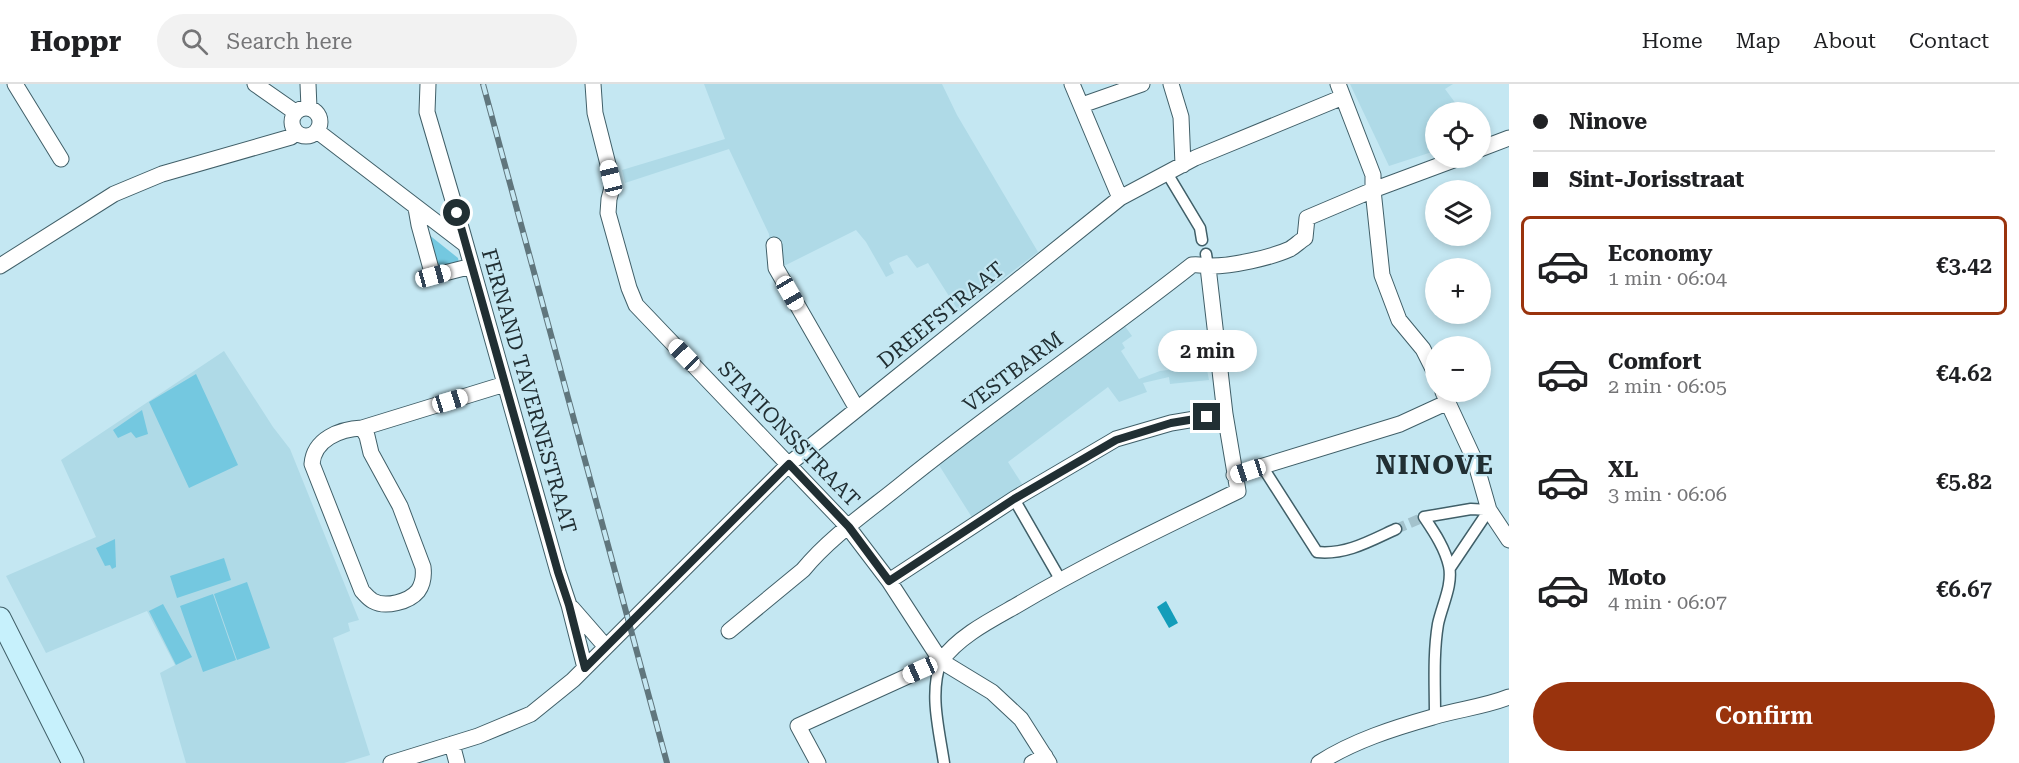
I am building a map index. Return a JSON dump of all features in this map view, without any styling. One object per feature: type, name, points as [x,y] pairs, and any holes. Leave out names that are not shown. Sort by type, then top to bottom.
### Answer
[{"type":"main road","points":[[0,618],[73,763]]},
{"type":"street","points":[[15,84],[61,159]]},
{"type":"street","points":[[255,84],[302,110],[316,111],[320,117],[320,125],[311,136],[303,137],[296,133],[291,119],[302,110],[308,84]]},
{"type":"street","name":"FERNAND TAVERNESTRAAT","points":[[428,84],[427,112],[569,605],[585,668]]},
{"type":"street","name":"STATIONSSTRAAT","points":[[593,84],[595,112],[613,184],[608,213],[636,305],[849,527],[889,581],[941,661]]},
{"type":"street","points":[[1072,84],[1120,198]]},
{"type":"street","points":[[1082,105],[1142,84]]},
{"type":"street","points":[[1171,84],[1181,117],[1183,165]]},
{"type":"street","points":[[1340,90],[1373,175],[1382,275],[1399,320],[1425,353]]},
{"type":"street","name":"DREEFSTRAAT","points":[[391,763],[478,736],[531,714],[553,698],[585,668],[789,464],[1120,198],[1183,165],[1340,90]]},
{"type":"street","points":[[317,131],[466,246]]},
{"type":"street","points":[[0,266],[114,194],[162,174],[291,137],[296,133]]},
{"type":"street","points":[[1491,145],[1509,138]]},
{"type":"street","points":[[1373,190],[1432,168]]},
{"type":"street","points":[[1167,173],[1200,228],[1202,240]]},
{"type":"street","name":"VESTBARM","points":[[729,631],[803,570],[812,559],[849,527],[945,449],[1192,264],[1201,264],[1207,260],[1256,259],[1290,249],[1305,238],[1307,218],[1373,190]]},
{"type":"street","points":[[416,208],[418,225],[433,276],[472,266]]},
{"type":"street","points":[[774,245],[776,268],[857,409]]},
{"type":"street","points":[[944,763],[935,707],[937,673],[946,654],[977,629],[1060,579],[1238,491],[1225,414],[1207,260]]},
{"type":"street","points":[[362,428],[367,436],[371,453],[400,506],[423,567],[423,578],[419,590],[408,598],[383,604],[373,601],[362,591],[312,464],[315,448],[321,442],[351,429],[362,428],[505,384]]},
{"type":"street","points":[[1234,475],[1400,424],[1437,402]]},
{"type":"street","points":[[1447,402],[1475,460],[1489,510],[1509,540]]},
{"type":"street","points":[[889,581],[1014,499],[1116,440],[1171,423],[1225,414]]},
{"type":"street","points":[[1262,466],[1317,552],[1332,554],[1349,550],[1395,529]]},
{"type":"street","points":[[1014,499],[1060,579]]},
{"type":"street","points":[[1435,716],[1434,656],[1438,623],[1447,594],[1450,568],[1443,547],[1424,517],[1471,509],[1489,510]]},
{"type":"street","points":[[1450,568],[1489,510]]},
{"type":"street","name":"FERNAND TAVERNESTRAAT","points":[[569,605],[606,647]]},
{"type":"street","points":[[818,763],[798,726],[941,661]]},
{"type":"street","points":[[941,661],[992,692],[1021,719],[1042,761]]},
{"type":"street","points":[[1319,763],[1343,748],[1435,716],[1509,697]]},
{"type":"street","points":[[452,744],[457,763]]},
{"type":"shaded area","points":[[704,84],[942,84],[957,115],[1038,252],[959,312],[928,263],[917,268],[907,255],[898,258],[889,263],[894,273],[886,277],[866,242],[856,230],[782,267],[770,245],[769,234],[729,149],[625,183],[622,170],[725,139]]},
{"type":"shaded area","points":[[1350,84],[1453,84],[1445,89],[1455,102],[1425,102],[1425,154],[1389,166]]},
{"type":"shaded area","points":[[428,234],[458,258],[459,263],[437,269]]},
{"type":"shaded area","points":[[1122,322],[1132,336],[1122,343],[1125,348],[1121,351],[1139,379],[1160,371],[1206,365],[1209,380],[1170,384],[1169,377],[1143,383],[1147,392],[1119,402],[1108,387],[1008,462],[1024,487],[973,519],[937,462]]},
{"type":"shaded area","points":[[224,351],[273,427],[290,449],[359,620],[348,623],[350,631],[333,638],[370,755],[344,763],[186,763],[160,673],[175,665],[147,611],[46,653],[6,576],[96,537],[61,460]]},
{"type":"shaded area","points":[[196,374],[238,465],[189,488],[149,402]]},
{"type":"shaded area","points":[[142,410],[148,434],[136,438],[131,432],[118,438],[113,430]]},
{"type":"shaded area","points":[[115,539],[116,567],[112,569],[110,565],[105,566],[96,548]]},
{"type":"shaded area","points":[[224,558],[231,580],[177,598],[170,576]]},
{"type":"shaded area","points":[[247,582],[270,648],[237,660],[214,594]]},
{"type":"shaded area","points":[[213,594],[236,660],[203,672],[180,606]]},
{"type":"shaded area","points":[[1166,601],[1178,623],[1169,628],[1157,607]]},
{"type":"shaded area","points":[[163,604],[192,657],[176,665],[149,611]]},
{"type":"tunnel","points":[[1396,529],[1424,517]]},
{"type":"railway","points":[[483,84],[667,763]]},
{"type":"district","name":"NINOVE","points":[[1435,465]]},
{"type":"route","points":[[457,213],[585,668],[789,464],[849,527],[889,581],[1014,499],[1116,440],[1171,423],[1207,417]]}]
